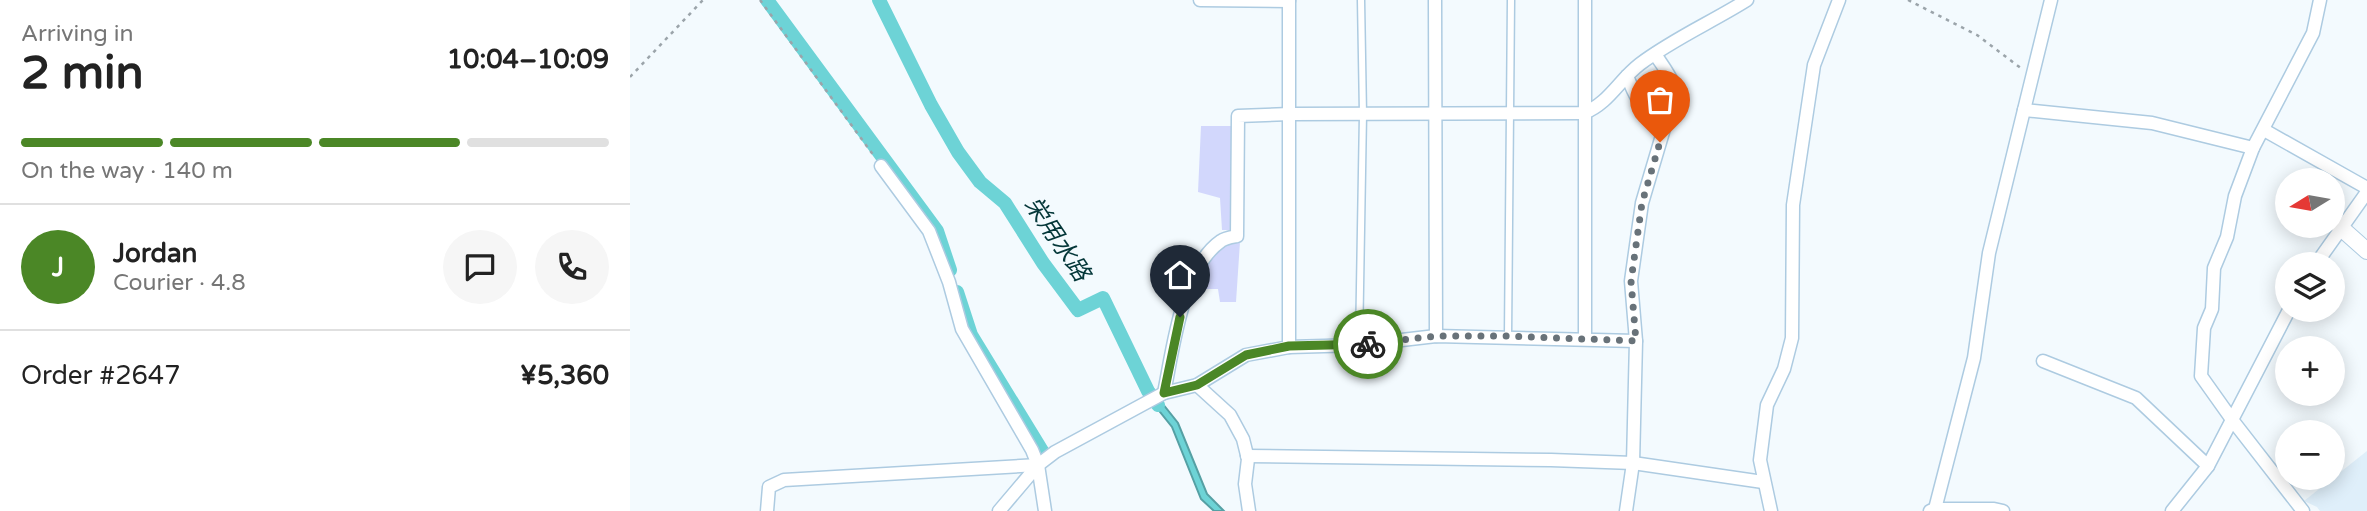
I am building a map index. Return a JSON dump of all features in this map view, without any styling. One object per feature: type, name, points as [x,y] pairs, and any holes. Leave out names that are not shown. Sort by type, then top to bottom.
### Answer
[{"type":"street","points":[[1200,0],[1289,0],[1289,346]]},
{"type":"street","points":[[1435,0],[1436,336]]},
{"type":"street","points":[[1585,0],[1585,338]]},
{"type":"street","points":[[1164,393],[1180,317],[1196,268],[1222,240],[1237,236],[1238,116],[1584,113],[1598,107],[1627,76],[1655,54],[1747,0]]},
{"type":"street","points":[[1771,511],[1760,460],[1768,405],[1784,369],[1793,338],[1793,205],[1814,65],[1839,0]]},
{"type":"street","points":[[2003,511],[1932,510],[1974,358],[1989,253],[2051,0]]},
{"type":"street","points":[[2303,511],[2233,422],[2201,376],[2204,327],[2212,309],[2214,268],[2227,237],[2235,196],[2253,148],[2313,33],[2320,0]]},
{"type":"street","points":[[1627,76],[1639,103],[1645,109],[1659,112],[1666,110],[1675,100],[1675,91],[1673,82],[1655,54]]},
{"type":"street","points":[[1626,511],[1633,463],[1636,341],[1631,281],[1642,203],[1667,122],[1666,110]]},
{"type":"street","points":[[2024,110],[2152,123],[2253,148]]},
{"type":"street","points":[[2264,130],[2367,190],[2345,220]]},
{"type":"street","points":[[881,166],[929,231],[948,282],[961,329],[1032,450],[1038,465],[1045,511]]},
{"type":"street","points":[[2345,231],[2367,251]]},
{"type":"street","points":[[2172,511],[2208,466],[2283,322]]},
{"type":"street","points":[[999,511],[1038,465],[1055,452],[1164,393],[1197,385],[1246,355],[1289,346],[1359,345],[1436,336],[1636,341]]},
{"type":"street","points":[[2043,361],[2136,398],[2208,466]]},
{"type":"street","points":[[1197,385],[1230,415],[1243,439],[1247,456],[1245,485],[1249,511]]},
{"type":"street","points":[[1247,456],[1633,463],[1763,482]]},
{"type":"street","points":[[767,511],[769,487],[784,480],[1038,465]]},
{"type":"lane","points":[[1359,345],[1363,114],[1361,0]]},
{"type":"lane","points":[[1508,336],[1511,0]]},
{"type":"path","points":[[630,77],[703,0]]},
{"type":"path","points":[[760,0],[881,166]]},
{"type":"path","points":[[1908,0],[1978,35],[2033,77]]},
{"type":"shaded area","points":[[1201,126],[1231,126],[1232,230],[1222,230],[1220,198],[1198,192]]},
{"type":"shaded area","points":[[1240,242],[1236,302],[1220,302],[1218,289],[1197,289],[1211,258],[1223,248]]},
{"type":"shaded area","points":[[1151,389],[1178,423],[1207,494],[1224,511],[1214,511],[1201,499],[1172,427],[1144,392]]},
{"type":"shaded area","points":[[2367,451],[2367,511],[2320,511],[2304,501],[2318,490],[2345,490],[2345,468]]},
{"type":"waterway","points":[[767,0],[937,231],[950,270]]},
{"type":"waterway","name":"栄用水路","points":[[879,0],[931,105],[958,152],[980,182],[1005,203],[1043,263],[1078,310],[1103,298],[1148,391],[1158,405]]},
{"type":"waterway","points":[[957,292],[971,335],[1042,451]]},
{"type":"way so far","points":[[1368,344],[1436,336],[1636,341],[1631,281],[1642,203],[1660,142]]},
{"type":"route","points":[[1180,317],[1164,393],[1197,385],[1246,355],[1289,346],[1368,344]]}]
